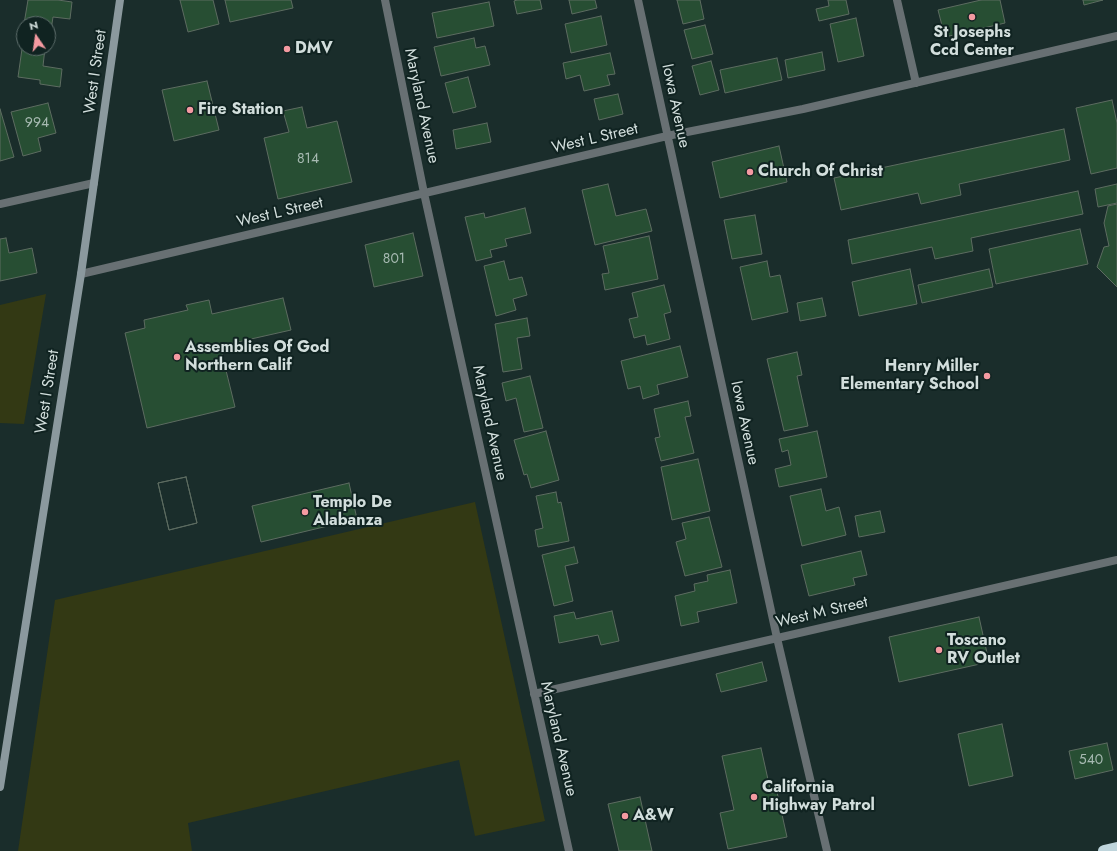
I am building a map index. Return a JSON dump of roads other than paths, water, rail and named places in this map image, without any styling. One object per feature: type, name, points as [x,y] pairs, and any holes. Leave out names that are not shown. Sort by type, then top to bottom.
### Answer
[{"type":"highway","points":[[1104,851],[1117,848]]},
{"type":"street","name":"West I Street","points":[[0,788],[81,274],[120,0]]},
{"type":"street","name":"Maryland Avenue","points":[[385,0],[424,193],[569,851]]},
{"type":"street","name":"Iowa Avenue","points":[[638,0],[777,638],[827,851]]},
{"type":"street","points":[[897,0],[916,83]]},
{"type":"street","name":"West L Street","points":[[81,274],[667,136],[803,109],[1117,36]]},
{"type":"street","points":[[0,204],[94,183]]},
{"type":"street","name":"West M Street","points":[[534,694],[1117,560]]},
{"type":"place","name":"St Josephs Ccd Center","points":[[972,17]]},
{"type":"place","name":"DMV","points":[[287,49]]},
{"type":"place","name":"Fire Station","points":[[190,110]]},
{"type":"place","name":"Church Of Christ","points":[[750,172]]},
{"type":"place","name":"Assemblies Of God Northern Calif","points":[[177,357]]},
{"type":"place","name":"Henry Miller Elementary School","points":[[987,376]]},
{"type":"place","name":"Templo De Alabanza","points":[[305,512]]},
{"type":"place","name":"Toscano RV Outlet","points":[[939,650]]},
{"type":"place","name":"California Highway Patrol","points":[[754,797]]},
{"type":"place","name":"A&W","points":[[625,816]]}]
